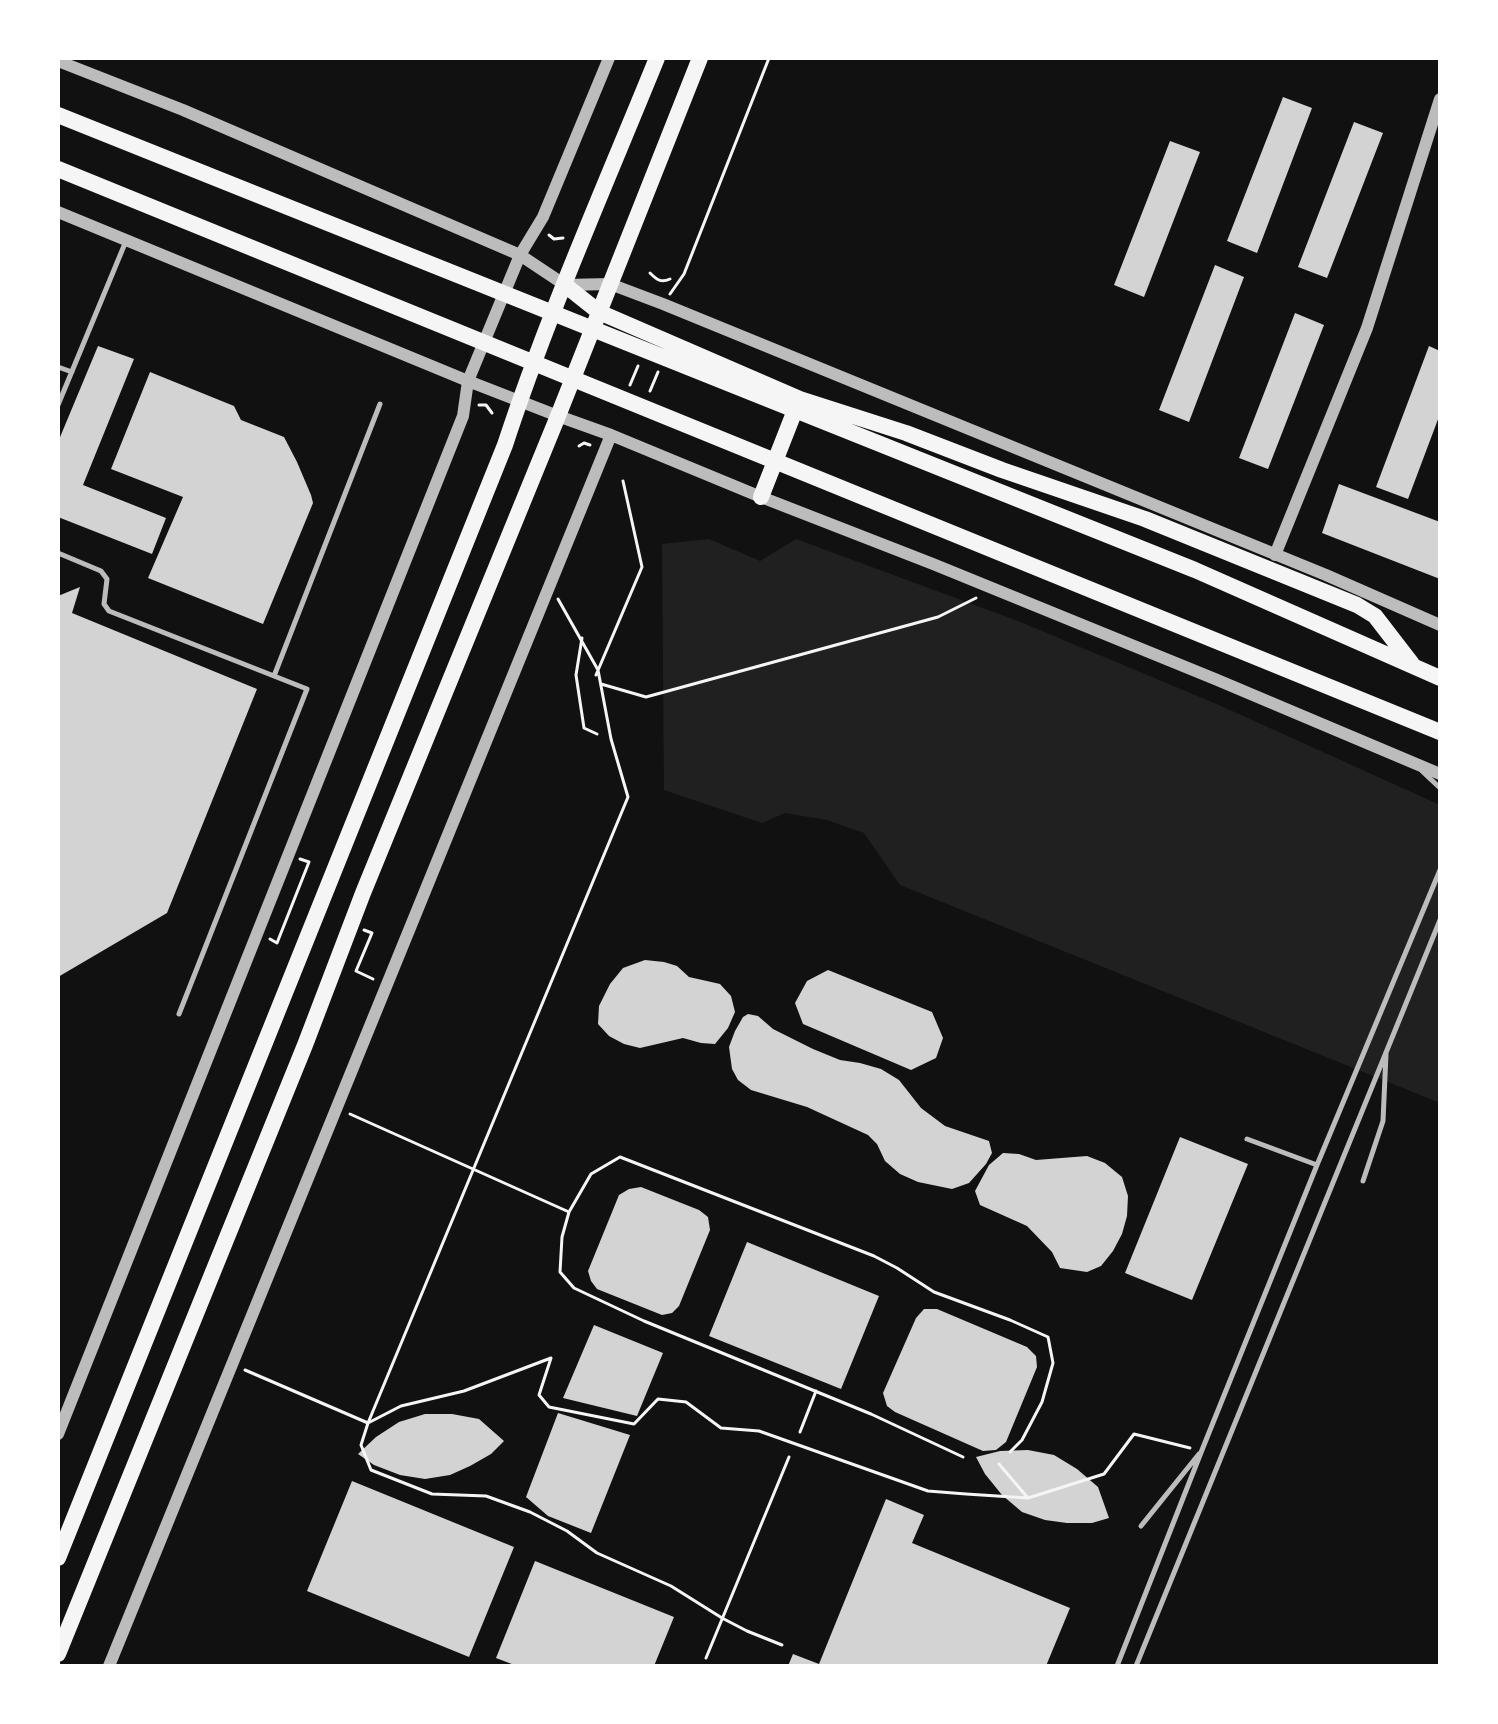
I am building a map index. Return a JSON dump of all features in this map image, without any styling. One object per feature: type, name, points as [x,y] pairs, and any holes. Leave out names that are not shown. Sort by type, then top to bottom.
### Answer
[{"type":"highway","points":[[58,1558],[657,58]]},
{"type":"highway","points":[[58,1654],[700,58]]},
{"type":"highway","points":[[58,115],[1195,570],[1440,678]]},
{"type":"highway","points":[[58,169],[1440,732]]},
{"type":"highway","points":[[565,285],[599,312],[800,399],[906,433],[1145,519],[1357,605],[1375,616],[1414,667]]},
{"type":"highway","points":[[761,497],[800,399]]},
{"type":"street","points":[[58,1434],[463,416],[468,381],[520,255],[543,217],[609,58]]},
{"type":"street","points":[[58,61],[183,110],[520,255],[565,285],[610,284],[663,304],[1440,625]]},
{"type":"street","points":[[1275,555],[1367,328],[1440,99]]},
{"type":"street","points":[[58,212],[468,381],[994,589],[1440,774]]},
{"type":"street","points":[[109,1666],[611,435]]},
{"type":"lane","points":[[58,405],[126,240]]},
{"type":"lane","points":[[58,367],[72,372]]},
{"type":"lane","points":[[274,676],[380,404]]},
{"type":"lane","points":[[58,553],[101,571],[107,579],[104,604],[109,611],[307,689],[179,1014]]},
{"type":"lane","points":[[1409,760],[1440,788]]},
{"type":"lane","points":[[1117,1666],[1317,1165],[1440,870]]},
{"type":"lane","points":[[1136,1666],[1440,920]]},
{"type":"lane","points":[[1363,1181],[1383,1121],[1386,1049]]},
{"type":"lane","points":[[1247,1139],[1317,1165]]},
{"type":"lane","points":[[1141,1526],[1202,1450]]},
{"type":"path","points":[[663,304],[684,274],[769,58]]},
{"type":"path","points":[[546,230],[554,239],[563,238]]},
{"type":"path","points":[[650,273],[659,281],[670,279]]},
{"type":"path","points":[[646,399],[663,363]]},
{"type":"path","points":[[628,392],[639,364]]},
{"type":"path","points":[[475,406],[486,405],[492,413]]},
{"type":"path","points":[[596,675],[642,567],[623,481]]},
{"type":"path","points":[[549,586],[598,670],[611,739],[628,797],[361,1445],[371,1470],[432,1494],[486,1496],[530,1512],[567,1531],[597,1553],[671,1586],[722,1618],[782,1645]]},
{"type":"path","points":[[601,684],[646,697],[938,617],[994,589]]},
{"type":"path","points":[[582,638],[576,675],[584,728],[597,734]]},
{"type":"path","points":[[277,943],[309,862]]},
{"type":"path","points":[[356,971],[387,985]]},
{"type":"path","points":[[336,1108],[569,1212]]},
{"type":"path","points":[[963,1457],[871,1414],[644,1321],[574,1288],[560,1272],[562,1237],[569,1212],[591,1174],[620,1157],[874,1256],[934,1292],[1048,1337],[1053,1363],[1042,1402],[1022,1440],[1010,1452]]},
{"type":"path","points":[[368,1423],[401,1406],[464,1391],[551,1358],[539,1395],[549,1407],[634,1424],[658,1399],[686,1402],[721,1428],[759,1431],[928,1491],[1028,1498],[1104,1474],[1134,1434],[1202,1450]]},
{"type":"path","points":[[231,1364],[368,1423]]},
{"type":"path","points":[[800,1432],[816,1391]]},
{"type":"path","points":[[706,1658],[789,1457]]},
{"type":"path","points":[[999,1464],[1028,1498]]},
{"type":"shaded area","points":[[709,539],[760,561],[796,539],[1018,621],[1219,705],[1440,805],[1440,1103],[900,885],[864,833],[827,820],[785,813],[762,823],[664,790],[662,544]]},
{"type":"building","points":[[1283,97],[1312,108],[1257,253],[1227,241]]},
{"type":"building","points":[[1354,122],[1383,133],[1327,278],[1298,267]]},
{"type":"building","points":[[1170,141],[1200,152],[1144,297],[1114,285]]},
{"type":"building","points":[[1215,265],[1244,277],[1189,422],[1159,410]]},
{"type":"building","points":[[1295,313],[1324,325],[1268,469],[1239,458]]},
{"type":"building","points":[[98,346],[134,359],[83,485],[166,518],[152,554],[58,517],[58,442]]},
{"type":"building","points":[[1429,346],[1440,351],[1440,414],[1408,499],[1376,487]]},
{"type":"building","points":[[150,372],[234,406],[241,420],[284,437],[297,462],[313,503],[263,624],[148,578],[183,497],[111,469]]},
{"type":"building","points":[[1339,484],[1440,522],[1440,579],[1322,533]]},
{"type":"building","points":[[80,587],[72,613],[257,689],[167,913],[58,977],[58,596]]},
{"type":"building","points":[[645,960],[677,966],[689,977],[720,984],[731,996],[735,1012],[728,1028],[715,1044],[683,1038],[640,1048],[609,1036],[598,1024],[599,1006],[610,984],[623,968]]},
{"type":"building","points":[[828,970],[932,1012],[943,1038],[936,1058],[911,1070],[803,1024],[795,1003],[807,981]]},
{"type":"building","points":[[748,1014],[758,1016],[773,1029],[813,1049],[840,1060],[881,1069],[899,1080],[921,1108],[945,1126],[989,1141],[992,1153],[986,1164],[969,1183],[952,1189],[918,1182],[900,1174],[885,1161],[877,1144],[868,1135],[807,1107],[751,1090],[738,1080],[732,1069],[729,1047],[743,1017]]},
{"type":"building","points":[[1180,1137],[1248,1164],[1192,1300],[1125,1273]]},
{"type":"building","points":[[1003,1153],[1036,1160],[1087,1156],[1105,1163],[1122,1177],[1128,1196],[1127,1216],[1122,1234],[1101,1266],[1087,1272],[1060,1268],[1052,1252],[1027,1226],[980,1205],[975,1191],[989,1165]]},
{"type":"building","points":[[641,1187],[699,1210],[708,1217],[710,1230],[679,1306],[672,1313],[662,1315],[597,1289],[588,1271],[619,1195]]},
{"type":"building","points":[[747,1242],[879,1296],[841,1389],[709,1336]]},
{"type":"building","points":[[924,1309],[937,1309],[1027,1347],[1036,1356],[1037,1367],[1006,1442],[996,1450],[983,1451],[887,1406],[883,1393],[916,1318]]},
{"type":"building","points":[[594,1325],[663,1353],[637,1416],[563,1398]]},
{"type":"building","points":[[558,1413],[630,1435],[591,1533],[548,1516],[526,1497]]},
{"type":"building","points":[[425,1414],[452,1414],[479,1419],[504,1441],[491,1454],[470,1466],[450,1475],[425,1479],[400,1475],[374,1465],[358,1454],[399,1422]]},
{"type":"building","points":[[1028,1450],[1054,1455],[1077,1469],[1098,1487],[1109,1518],[1092,1523],[1067,1523],[1022,1512],[1002,1495],[976,1457],[1000,1451]]},
{"type":"building","points":[[352,1481],[514,1547],[469,1657],[307,1591]]},
{"type":"building","points":[[886,1499],[924,1515],[912,1543],[1070,1608],[1046,1666],[788,1666],[793,1654],[819,1664]]},
{"type":"building","points":[[535,1561],[674,1617],[654,1666],[517,1666],[496,1658]]}]
